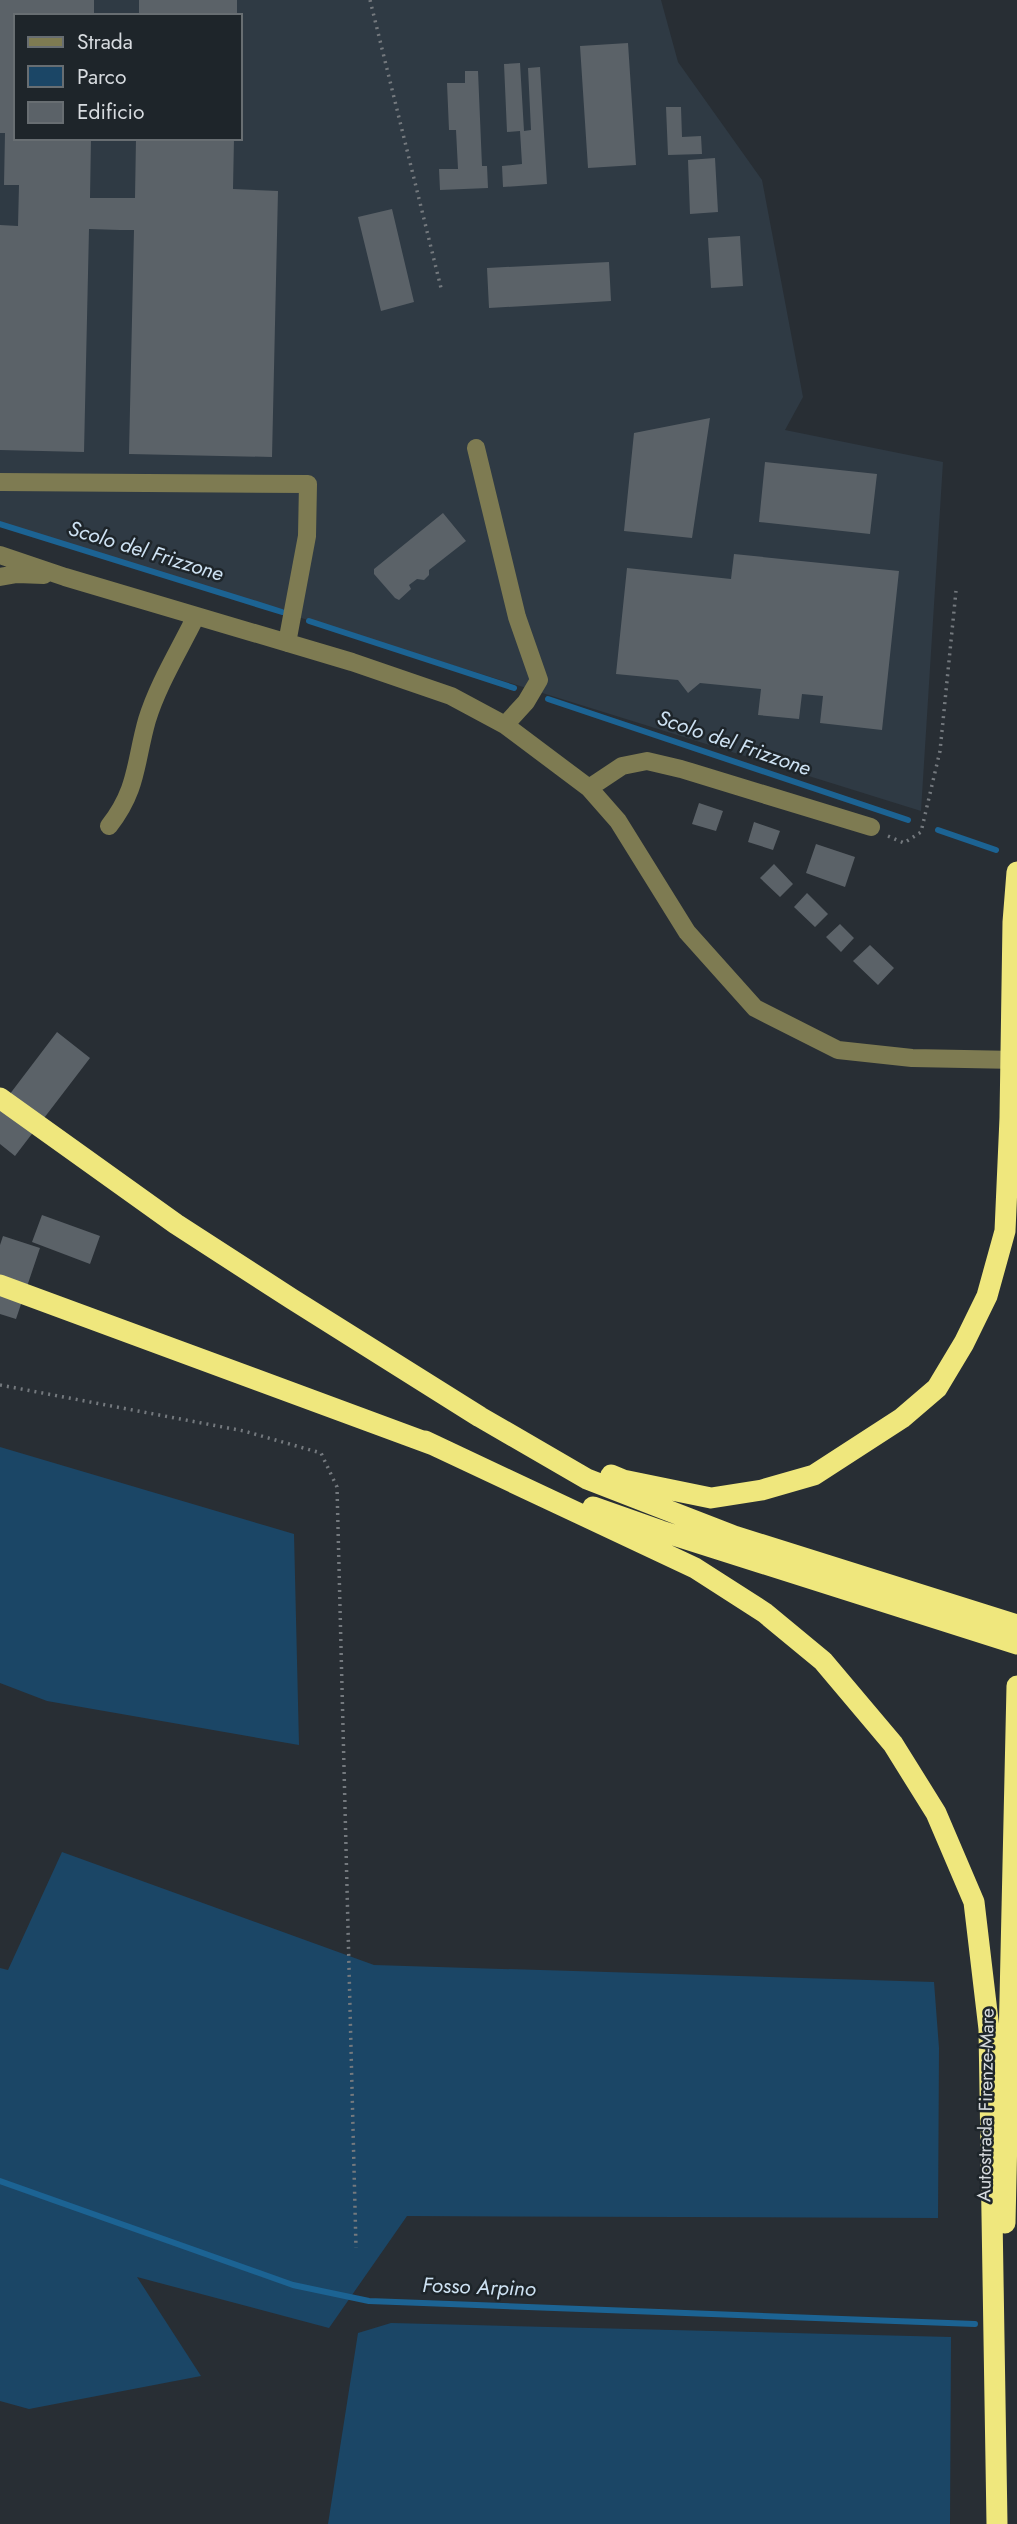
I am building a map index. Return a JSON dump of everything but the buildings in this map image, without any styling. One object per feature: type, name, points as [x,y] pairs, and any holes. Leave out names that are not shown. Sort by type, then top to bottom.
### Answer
[{"type":"highway","points":[[480,1417],[623,1480],[711,1497],[762,1490],[814,1475],[902,1418],[937,1388],[964,1343],[987,1296],[1005,1231],[1013,922],[1017,872]]},
{"type":"highway","points":[[0,1098],[176,1224],[480,1417],[587,1479],[1017,1644]]},
{"type":"highway","points":[[0,1285],[425,1441],[597,1508],[901,1599],[1017,1625]]},
{"type":"highway","points":[[425,1441],[695,1568],[765,1613],[823,1661],[893,1744],[936,1813],[974,1902],[989,2029],[997,2524]]},
{"type":"highway","name":"Autostrada Firenze-Mare","points":[[997,2524],[1017,1686]]},
{"type":"street","points":[[476,448],[517,617],[539,680],[526,702],[506,725]]},
{"type":"street","points":[[0,482],[308,484],[307,536],[288,643]]},
{"type":"street","points":[[0,555],[65,577],[352,662],[452,696],[506,725],[589,788],[618,821],[687,932],[755,1008],[838,1050],[912,1058],[1017,1060]]},
{"type":"street","points":[[0,577],[33,573],[65,577]]},
{"type":"street","points":[[109,826],[123,808],[136,777],[148,718],[196,616]]},
{"type":"street","points":[[589,788],[621,766],[647,761],[871,827]]},
{"type":"path","points":[[370,0],[440,288]]},
{"type":"path","points":[[871,827],[904,843],[921,832],[940,751],[956,591]]},
{"type":"path","points":[[0,1385],[244,1431],[321,1454],[337,1487],[356,2248]]},
{"type":"shaded area","points":[[0,0],[661,0],[678,62],[762,180],[803,397],[785,430],[943,462],[921,811],[0,524]]},
{"type":"green space","points":[[0,1447],[294,1534],[299,1745],[47,1701],[0,1683]]},
{"type":"green space","points":[[62,1852],[374,1965],[934,1982],[939,2048],[938,2218],[407,2216],[329,2328],[137,2277],[201,2376],[29,2409],[0,2401],[0,1968],[8,1970]]},
{"type":"green space","points":[[391,2323],[951,2337],[950,2524],[328,2524],[358,2333]]},
{"type":"waterway","name":"Scolo del Frizzone","points":[[0,524],[282,612]]},
{"type":"waterway","name":"Scolo del Frizzone","points":[[309,621],[514,688]]},
{"type":"waterway","name":"Scolo del Frizzone","points":[[548,699],[908,820]]},
{"type":"waterway","points":[[938,830],[996,850]]},
{"type":"waterway","name":"Fosso Arpino","points":[[0,2181],[293,2285],[369,2301],[975,2324]]}]
